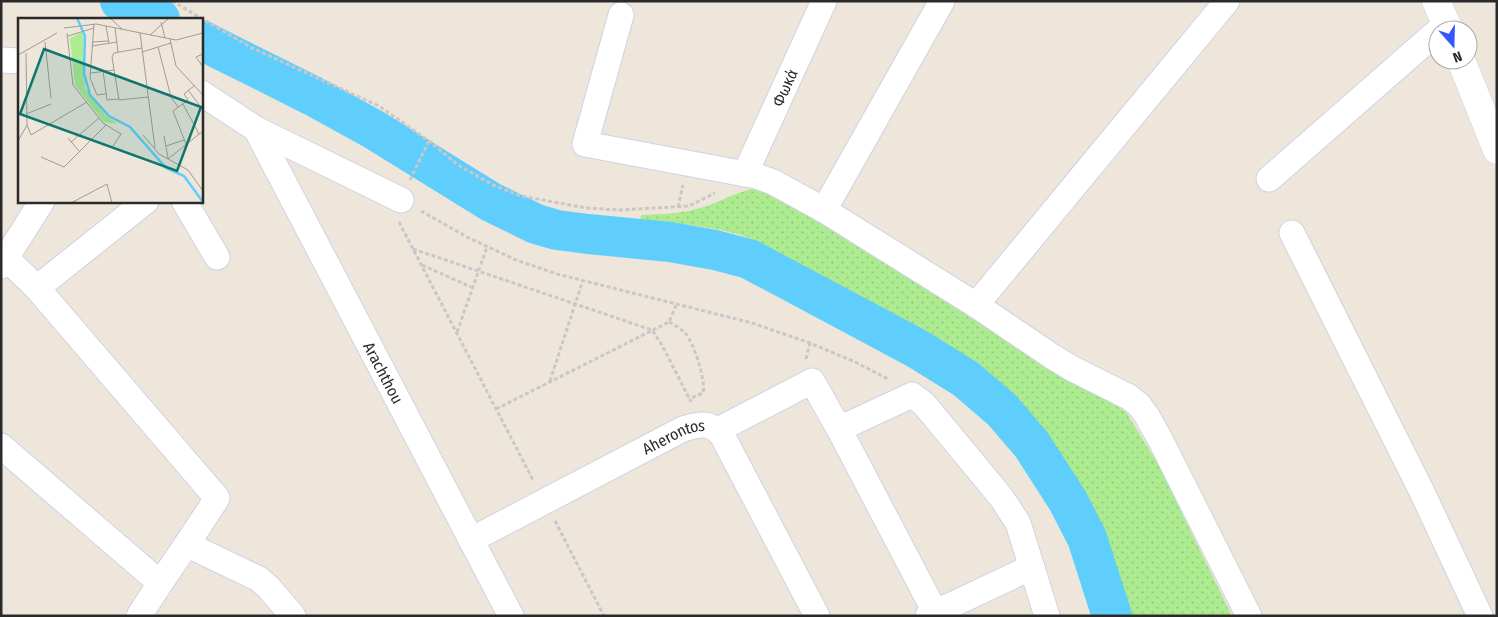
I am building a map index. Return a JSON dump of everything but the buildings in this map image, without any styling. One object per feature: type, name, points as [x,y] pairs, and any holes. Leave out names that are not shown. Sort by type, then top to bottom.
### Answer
[{"type":"street","name":"Φωκά","points":[[745,174],[824,1]]},
{"type":"street","points":[[824,210],[942,1]]},
{"type":"street","points":[[976,305],[1227,1]]},
{"type":"street","points":[[621,15],[585,144],[745,174],[773,182],[824,210],[976,305],[1059,361],[1129,397],[1147,416],[1160,439],[1249,616]]},
{"type":"street","points":[[1269,179],[1428,36]]},
{"type":"street","points":[[1,60],[18,60]]},
{"type":"street","points":[[1465,70],[1497,150]]},
{"type":"street","name":"Arachthou","points":[[202,94],[256,129],[401,200]]},
{"type":"street","name":"Arachthou","points":[[256,129],[511,616]]},
{"type":"street","points":[[41,202],[4,262],[37,288],[217,498],[188,545],[139,616]]},
{"type":"street","points":[[37,288],[145,202]]},
{"type":"street","points":[[185,202],[217,257]]},
{"type":"street","points":[[1292,233],[1422,492],[1480,616]]},
{"type":"street","points":[[710,428],[812,381],[839,429],[932,614],[1032,567]]},
{"type":"street","points":[[839,429],[912,395],[924,404],[1001,497],[1018,523],[1047,616]]},
{"type":"street","name":"Aherontos","points":[[471,540],[673,434],[691,427],[710,428],[726,442],[817,616]]},
{"type":"street","points":[[1,446],[160,583]]},
{"type":"street","points":[[188,545],[259,579],[293,616]]},
{"type":"path","points":[[172,1],[201,18]]},
{"type":"path","points":[[202,19],[252,48],[379,106],[429,141],[458,165],[493,185],[521,196],[586,208],[619,210],[689,206],[710,196],[745,174]]},
{"type":"path","points":[[429,141],[395,214],[604,616]]},
{"type":"path","points":[[401,200],[486,247],[516,260],[583,280],[752,323],[810,343],[855,362],[893,382],[912,395]]},
{"type":"path","points":[[457,332],[486,247]]},
{"type":"path","points":[[413,249],[652,330],[662,345],[689,399],[710,428]]},
{"type":"path","points":[[422,265],[472,287]]},
{"type":"path","points":[[550,382],[583,280]]},
{"type":"path","points":[[496,409],[670,322],[677,303]]},
{"type":"path","points":[[670,322],[686,333],[691,341],[702,378],[703,393],[689,399]]},
{"type":"green space","points":[[752,189],[778,198],[804,213],[1126,412],[1158,464],[1232,616],[1127,616],[1112,569],[1094,523],[1061,457],[1047,437],[1021,407],[991,381],[959,358],[887,314],[756,241],[710,228],[640,220],[641,215],[693,210]]},
{"type":"waterway","points":[[120,1],[158,18]]},
{"type":"waterway","points":[[202,40],[313,96],[373,129],[491,202],[536,224],[557,230],[670,242],[715,250],[749,259],[916,348],[966,379],[1002,410],[1032,445],[1068,501],[1087,538],[1112,616]]}]
